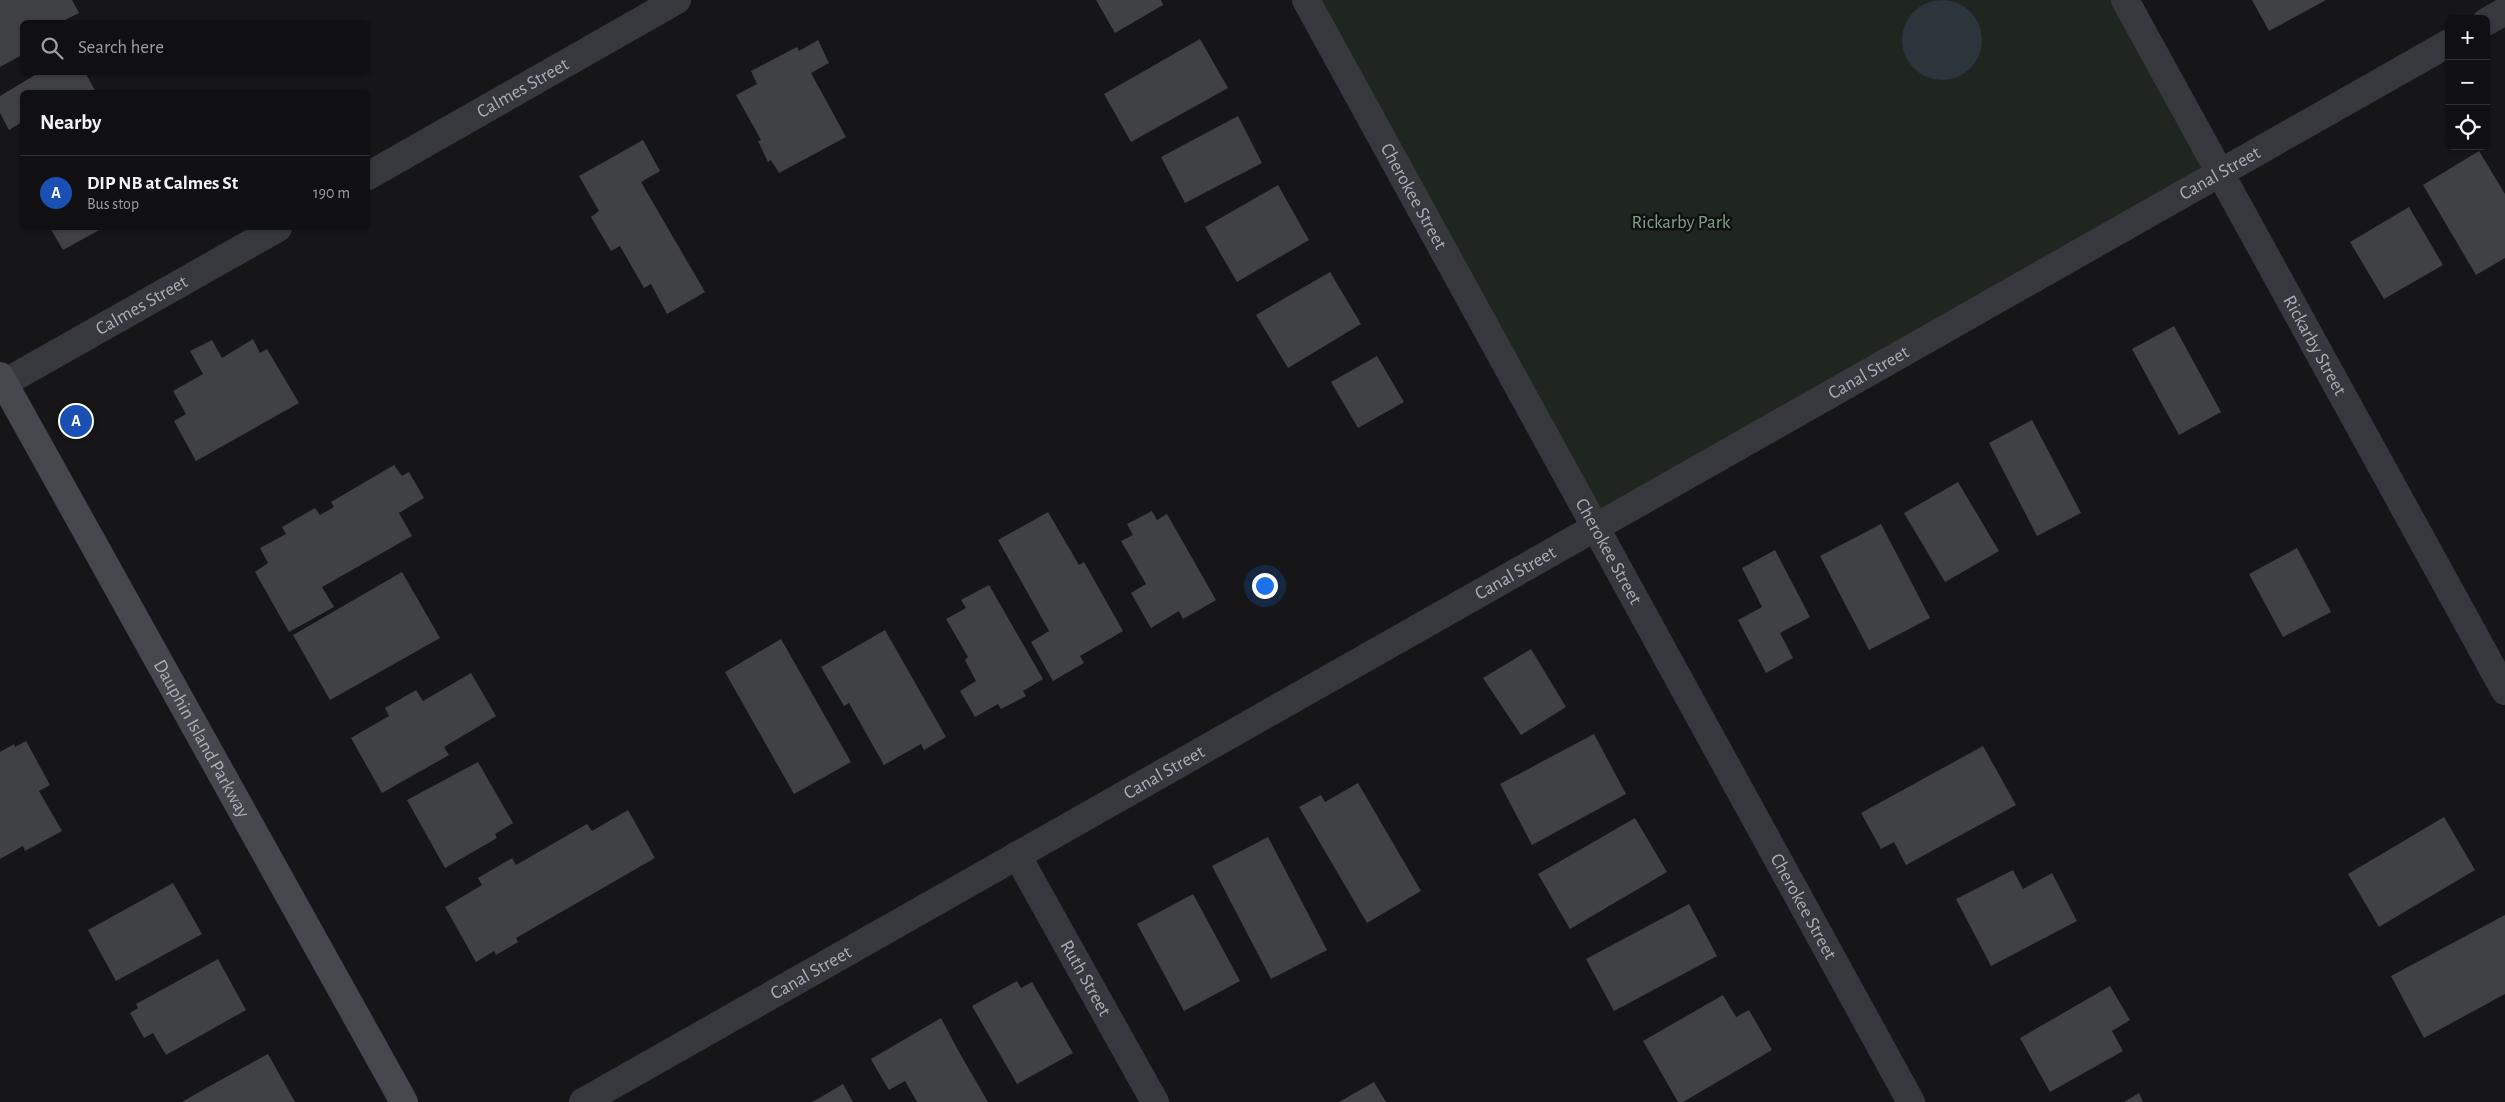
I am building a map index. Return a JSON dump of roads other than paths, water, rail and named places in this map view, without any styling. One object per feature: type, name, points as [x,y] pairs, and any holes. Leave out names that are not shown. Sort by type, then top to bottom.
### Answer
[{"type":"main road","name":"Dauphin Island Parkway","points":[[2,380],[404,1102]]},
{"type":"street","name":"Calmes Street","points":[[370,175],[677,0]]},
{"type":"street","name":"Cherokee Street","points":[[1306,0],[1910,1102]]},
{"type":"street","name":"Rickarby Street","points":[[2125,0],[2505,691]]},
{"type":"street","points":[[2490,20],[2505,11]]},
{"type":"street","name":"Canal Street","points":[[583,1102],[2445,45]]},
{"type":"street","name":"Calmes Street","points":[[2,380],[274,230]]},
{"type":"street","name":"Ruth Street","points":[[1017,855],[1155,1102]]},
{"type":"place","name":"DIP NB at Calmes St","points":[[76,421]]},
{"type":"park label","name":"Rickarby Park","points":[[1681,222]]}]
